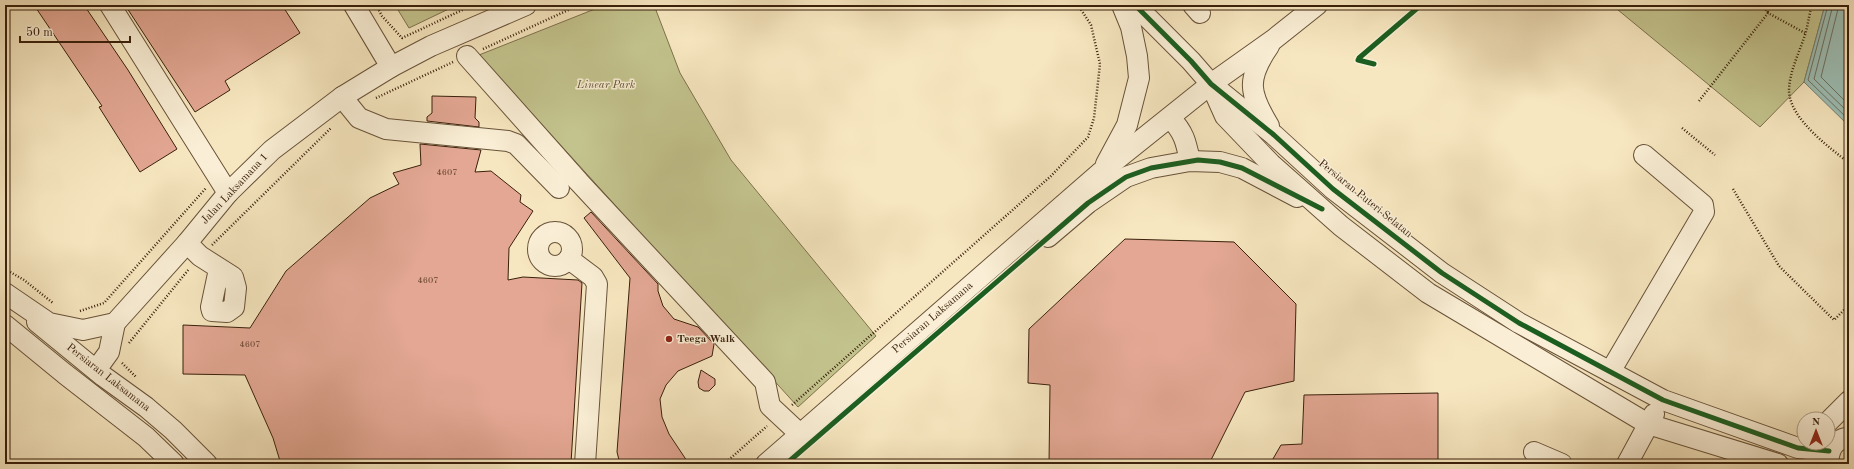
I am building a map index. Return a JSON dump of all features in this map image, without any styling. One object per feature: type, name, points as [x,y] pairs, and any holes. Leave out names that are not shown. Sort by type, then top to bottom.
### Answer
[{"type":"street","points":[[110,5],[228,193]]},
{"type":"street","points":[[354,5],[391,67]]},
{"type":"street","name":"Jalan Laksamana 1","points":[[115,323],[194,249],[228,193],[272,150],[342,97],[391,67],[431,46],[526,5]]},
{"type":"street","points":[[1101,172],[1127,125],[1139,78],[1137,56],[1131,28],[1122,5]]},
{"type":"street","name":"Persiaran Puteri Selatan","points":[[1135,5],[1191,61],[1211,84],[1274,135],[1333,189],[1442,273],[1519,323],[1663,400],[1740,429]]},
{"type":"street","points":[[1274,135],[1259,109],[1253,89],[1254,72],[1258,62],[1273,40],[1317,5]]},
{"type":"street","name":"Persiaran Laksamana","points":[[766,464],[1101,172],[1211,84],[1273,40]]},
{"type":"street","points":[[467,56],[579,182],[765,382],[770,406],[800,434]]},
{"type":"street","name":"Persiaran Puteri Selatan","points":[[1211,84],[1225,116],[1271,164],[1322,209],[1428,293],[1580,385],[1648,424],[1778,464]]},
{"type":"street","points":[[342,97],[359,118],[386,130],[508,141],[516,144],[559,188]]},
{"type":"street","points":[[1170,118],[1180,128],[1185,137],[1190,161]]},
{"type":"street","points":[[1610,372],[1704,212],[1703,205],[1644,156]]},
{"type":"street","points":[[786,464],[1088,203],[1126,177],[1151,168],[1190,161],[1220,162],[1242,168],[1322,209]]},
{"type":"street","points":[[194,249],[219,269]]},
{"type":"street","points":[[569,259],[593,277],[597,284],[585,464]]},
{"type":"street","points":[[5,293],[49,322],[83,330],[115,323],[109,352],[96,370]]},
{"type":"street","name":"Persiaran Laksamana","points":[[5,297],[96,370],[146,407],[173,430],[207,464]]},
{"type":"street","points":[[5,325],[146,437],[174,464]]},
{"type":"street","points":[[1627,464],[1648,424],[1663,400]]},
{"type":"street","points":[[1836,414],[1849,401]]},
{"type":"street","points":[[1740,429],[1777,436],[1796,436]]},
{"type":"street","points":[[1740,429],[1829,458],[1835,442],[1849,437]]},
{"type":"street","points":[[1534,452],[1562,464]]},
{"type":"path","points":[[376,5],[382,16],[402,38],[473,5]]},
{"type":"path","points":[[724,464],[1051,176],[1088,137],[1094,118],[1100,64],[1091,25],[1078,5]]},
{"type":"path","points":[[1762,5],[1768,13],[1805,33]]},
{"type":"path","points":[[1699,101],[1768,13],[1767,5]]},
{"type":"path","points":[[1812,5],[1805,33],[1790,79],[1789,92],[1791,102],[1803,122],[1849,163]]},
{"type":"path","points":[[1682,128],[1715,155]]},
{"type":"path","points":[[79,311],[104,303],[217,175]]},
{"type":"path","points":[[1734,189],[1779,266],[1834,320],[1846,308],[1849,310]]},
{"type":"path","points":[[127,346],[194,249]]},
{"type":"path","points":[[5,269],[24,280],[57,306]]},
{"type":"green space","points":[[395,5],[457,5],[409,28]]},
{"type":"green space","name":"Linear Park","points":[[605,5],[654,5],[680,73],[731,160],[876,336],[798,407],[479,55]]},
{"type":"green space","points":[[1612,5],[1825,5],[1804,82],[1760,127]]},
{"type":"water","points":[[1825,5],[1849,5],[1849,126],[1804,82]]},
{"type":"building","points":[[34,5],[84,5],[128,70],[177,149],[140,172],[99,107],[102,106]]},
{"type":"building","points":[[125,5],[282,5],[300,33],[225,81],[230,90],[195,112]]},
{"type":"building","points":[[432,96],[476,97],[475,118],[479,122],[479,127],[427,121],[427,117],[432,113]]},
{"type":"building","points":[[420,144],[481,150],[475,172],[491,171],[521,195],[520,202],[533,211],[509,248],[508,280],[523,277],[578,280],[582,283],[571,463],[535,461],[527,464],[284,464],[280,461],[273,438],[245,375],[183,374],[183,325],[250,328],[286,271],[370,198],[399,184],[393,173],[421,165]]},
{"type":"building","name":"Teega Walk","points":[[591,212],[658,284],[658,291],[663,306],[674,319],[698,327],[714,344],[712,356],[678,371],[666,385],[660,399],[662,417],[669,434],[689,464],[620,464],[617,452],[630,278],[584,218]]},
{"type":"building","points":[[1125,239],[1234,242],[1296,304],[1294,381],[1245,392],[1209,464],[1049,464],[1050,385],[1028,383],[1029,329]]},
{"type":"building","points":[[701,370],[715,379],[715,385],[709,391],[704,391],[699,388],[698,382]]},
{"type":"building","points":[[1438,393],[1438,464],[1270,464],[1281,445],[1302,444],[1304,395]]},
{"type":"cycle path","points":[[1135,5],[1191,61],[1211,84],[1274,135],[1333,189],[1442,273],[1519,323],[1663,400],[1796,447]]},
{"type":"cycle path","points":[[1374,64],[1358,60],[1421,5]]},
{"type":"cycle path","points":[[786,464],[1088,203],[1126,177],[1151,168],[1198,160],[1220,162],[1242,168],[1322,209]]},
{"type":"place","name":"Teega Walk","points":[[669,339]]}]
